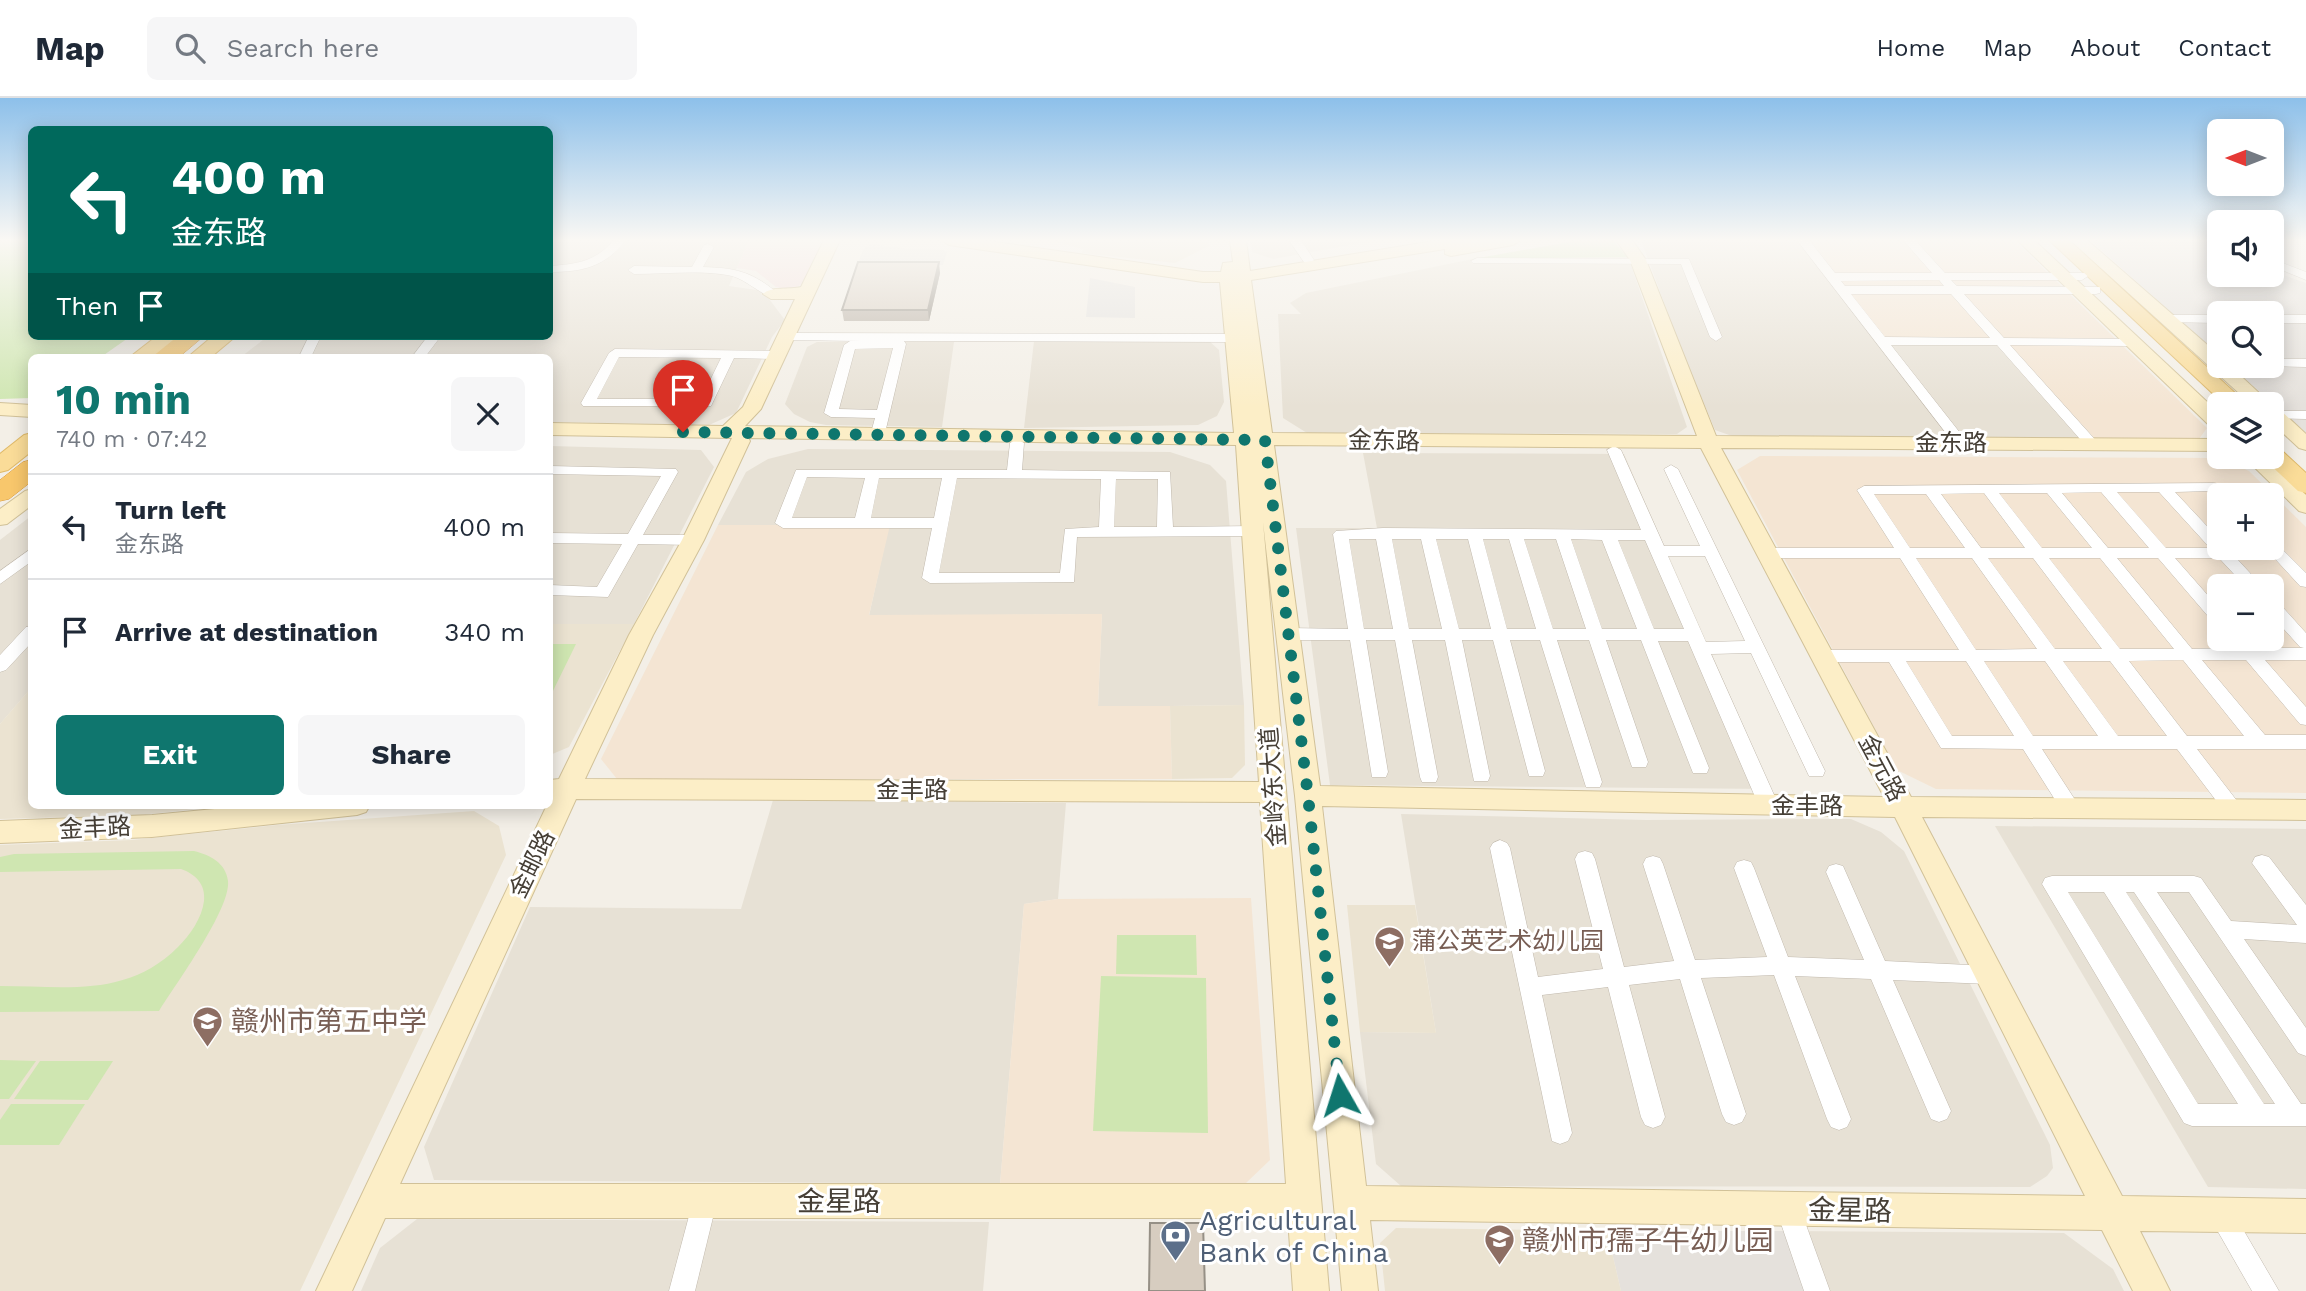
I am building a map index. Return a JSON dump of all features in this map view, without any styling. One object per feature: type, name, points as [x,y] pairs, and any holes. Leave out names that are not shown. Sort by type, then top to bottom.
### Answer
[{"type":"highway","points":[[168,354],[187,340]]},
{"type":"highway","points":[[180,354],[199,340]]},
{"type":"highway","points":[[0,474],[28,460]]},
{"type":"highway","points":[[0,486],[28,462]]},
{"type":"highway","points":[[0,495],[28,462]]},
{"type":"main road","points":[[2095,296],[2207,394]]},
{"type":"main road","points":[[2118,296],[2223,392]]},
{"type":"main road","points":[[144,354],[164,340]]},
{"type":"main road","points":[[202,354],[221,340]]},
{"type":"main road","points":[[2284,437],[2306,469]]},
{"type":"main road","points":[[0,465],[28,460]]},
{"type":"main road","points":[[2284,465],[2306,486]]},
{"type":"street","points":[[772,296],[791,331],[1232,338]]},
{"type":"street","name":"金邮路","points":[[741,436],[756,419],[804,296]]},
{"type":"street","name":"金邮路","points":[[559,788],[693,540],[776,355],[810,296]]},
{"type":"street","name":"金岭东大道","points":[[1234,296],[1232,338],[1256,443],[1288,634],[1308,796],[1360,1291]]},
{"type":"street","name":"金岭东大道","points":[[1240,296],[1250,328],[1256,443],[1254,531],[1311,1291]]},
{"type":"street","points":[[1250,328],[1265,296]]},
{"type":"street","name":"金元路","points":[[1650,296],[1711,446],[1903,807],[2152,1291]]},
{"type":"street","points":[[1699,296],[1716,337]]},
{"type":"street","points":[[1845,296],[1961,443]]},
{"type":"street","points":[[1960,296],[2092,444]]},
{"type":"street","points":[[2091,296],[2132,342],[2207,413]]},
{"type":"street","points":[[2141,296],[2207,354]]},
{"type":"street","points":[[2168,320],[2207,319]]},
{"type":"street","points":[[2284,319],[2306,319]]},
{"type":"street","points":[[420,354],[432,340]]},
{"type":"street","points":[[1881,341],[2132,342]]},
{"type":"street","points":[[878,433],[883,414],[900,344],[850,345],[831,413],[883,414]]},
{"type":"street","points":[[730,354],[706,403],[588,403],[615,354],[730,354],[776,355]]},
{"type":"street","points":[[2284,363],[2306,363]]},
{"type":"street","points":[[2232,378],[2245,392]]},
{"type":"street","points":[[9,413],[28,419]]},
{"type":"street","points":[[2284,416],[2306,415]]},
{"type":"street","points":[[2284,428],[2306,444]]},
{"type":"street","points":[[553,429],[1017,443],[1213,444],[1237,430],[1278,458],[1301,444]]},
{"type":"street","points":[[553,437],[878,433],[1213,444],[1233,454],[1256,443]]},
{"type":"street","points":[[1014,474],[1017,443]]},
{"type":"street","name":"金东路","points":[[1256,443],[1614,450],[1961,443],[2207,445]]},
{"type":"street","name":"金东路","points":[[1301,444],[2207,451]]},
{"type":"street","points":[[1614,450],[1769,806]]},
{"type":"street","points":[[1671,469],[1816,771]]},
{"type":"street","points":[[2266,469],[2306,507]]},
{"type":"street","points":[[553,470],[671,472],[602,593],[553,590]]},
{"type":"street","points":[[941,523],[783,523],[801,473],[1165,475],[1165,532]]},
{"type":"street","points":[[862,523],[873,474]]},
{"type":"street","points":[[950,474],[930,578],[1068,578],[1070,532],[1254,531]]},
{"type":"street","points":[[1106,532],[1109,474]]},
{"type":"street","points":[[2071,809],[1864,490],[2207,487]]},
{"type":"street","points":[[2163,488],[2207,536]]},
{"type":"street","points":[[2106,489],[2207,604]]},
{"type":"street","points":[[1931,490],[2113,743]]},
{"type":"street","points":[[1989,490],[2234,810]]},
{"type":"street","points":[[2052,490],[2260,742]]},
{"type":"street","points":[[0,519],[28,498]]},
{"type":"street","points":[[1383,533],[1429,777]]},
{"type":"street","points":[[1379,772],[1341,534],[1608,535],[1710,551]]},
{"type":"street","points":[[1427,534],[1452,634],[1481,776]]},
{"type":"street","points":[[1474,534],[1536,771]]},
{"type":"street","points":[[1515,534],[1549,635],[1593,782]]},
{"type":"street","points":[[1562,535],[1639,762]]},
{"type":"street","points":[[1608,535],[1700,768]]},
{"type":"street","points":[[553,538],[693,540]]},
{"type":"street","points":[[1766,553],[2207,553]]},
{"type":"street","points":[[0,579],[28,556]]},
{"type":"street","points":[[2284,559],[2306,582]]},
{"type":"street","points":[[2230,560],[2243,574]]},
{"type":"street","points":[[2284,619],[2306,643]]},
{"type":"street","points":[[1288,634],[1646,635],[1755,647]]},
{"type":"street","points":[[0,666],[28,635]]},
{"type":"street","points":[[2247,651],[2306,719]]},
{"type":"street","points":[[1822,656],[2306,654]]},
{"type":"street","points":[[1894,656],[1947,743],[2306,742]]},
{"type":"street","name":"金丰路","points":[[559,788],[1274,792]]},
{"type":"street","name":"金丰路","points":[[1308,796],[1769,806],[2306,810]]},
{"type":"street","name":"金丰路","points":[[0,832],[152,826],[318,809]]},
{"type":"street","name":"金邮路","points":[[334,1291],[550,809]]},
{"type":"street","points":[[1500,848],[1560,1133]]},
{"type":"street","points":[[1585,859],[1653,1117]]},
{"type":"street","points":[[2262,863],[2306,921]]},
{"type":"street","points":[[1653,864],[1734,1114]]},
{"type":"street","points":[[1744,868],[1839,1119]]},
{"type":"street","points":[[1836,872],[1939,1111]]},
{"type":"street","points":[[2300,1115],[2192,1115],[2052,884],[2194,884],[2306,1046]]},
{"type":"street","points":[[2110,884],[2258,1115]]},
{"type":"street","points":[[2140,884],[2300,1115]]},
{"type":"street","points":[[2225,929],[2306,934]]},
{"type":"street","points":[[1531,987],[1687,969],[1780,966],[1989,975]]},
{"type":"street","name":"金星路","points":[[375,1201],[1304,1201]]},
{"type":"street","points":[[682,1291],[705,1201]]},
{"type":"street","name":"金星路","points":[[1352,1203],[2306,1216]]},
{"type":"street","points":[[1788,1209],[1817,1291]]},
{"type":"street","points":[[2221,1216],[2266,1291]]},
{"type":"shaded area","points":[[553,296],[767,296],[785,320],[772,337],[736,413],[709,425],[553,422],[553,354],[245,354],[263,340],[553,340]]},
{"type":"shaded area","points":[[1088,296],[1135,296],[1135,318],[1086,317]]},
{"type":"shaded area","points":[[1302,296],[1641,296],[1687,427],[1677,434],[1307,433],[1283,418],[1278,314],[1301,314],[1290,303]]},
{"type":"shaded area","points":[[1661,296],[1841,296],[1878,343],[1996,344],[2079,438],[1732,436],[1715,430]]},
{"type":"shaded area","points":[[1841,296],[2071,296],[2207,428],[2199,439],[2094,438],[2009,344],[1878,343]]},
{"type":"shaded area","points":[[2152,296],[2306,296],[2306,433],[2284,413],[2284,392],[2260,392],[2244,378],[2284,378],[2284,301],[2207,301],[2207,344]]},
{"type":"shaded area","points":[[1034,341],[1209,341],[1219,350],[1224,402],[1217,416],[1198,425],[1024,428]]},
{"type":"shaded area","points":[[817,342],[954,342],[942,427],[826,425],[810,422],[794,414],[785,404],[807,347]]},
{"type":"shaded area","points":[[553,446],[701,450],[714,467],[634,624],[553,624]]},
{"type":"shaded area","points":[[808,449],[1170,452],[1210,465],[1226,481],[1244,705],[1098,707],[1102,614],[869,616],[889,525],[718,525],[746,472],[768,459]]},
{"type":"shaded area","points":[[1363,453],[1624,454],[1771,789],[1330,785],[1296,528],[1377,528]]},
{"type":"shaded area","points":[[1760,456],[2207,458],[2207,469],[2244,469],[2261,483],[2207,483],[2207,560],[2284,560],[2284,505],[2306,527],[2306,793],[1936,789],[1897,770],[1737,470]]},
{"type":"shaded area","points":[[28,518],[28,691],[0,724],[0,540]]},
{"type":"shaded area","points":[[718,525],[890,525],[869,615],[1102,614],[1098,706],[1170,706],[1172,779],[617,779],[601,759]]},
{"type":"shaded area","points":[[553,624],[634,624],[569,747],[553,754]]},
{"type":"shaded area","points":[[28,691],[28,809],[196,809],[140,815],[0,819],[0,724]]},
{"type":"shaded area","points":[[1244,705],[1245,765],[1232,778],[1172,779],[1170,706]]},
{"type":"shaded area","points":[[773,800],[1066,803],[1058,899],[1024,904],[1000,1184],[434,1180],[424,1147],[530,907],[741,909]]},
{"type":"shaded area","name":"赣州市第五中学","points":[[474,811],[499,826],[506,855],[300,1291],[0,1291],[0,845],[132,840],[277,825]]},
{"type":"shaded area","points":[[1401,814],[1646,820],[1851,819],[1881,832],[1904,851],[2050,1145],[2053,1168],[2047,1176],[2030,1187],[1401,1186],[1376,1164],[1360,1032],[1436,1033]]},
{"type":"shaded area","points":[[1995,826],[2306,829],[2306,1189],[2208,1187]]},
{"type":"shaded area","points":[[1251,898],[1270,1160],[1246,1183],[1000,1184],[1024,904],[1058,899]]},
{"type":"shaded area","name":"蒲公英艺术幼儿园","points":[[1347,905],[1415,905],[1436,1033],[1360,1032]]},
{"type":"shaded area","points":[[417,1219],[989,1222],[983,1291],[361,1291],[380,1248]]},
{"type":"shaded area","name":"赣州市孺子牛幼儿园","points":[[1396,1228],[1607,1231],[1621,1291],[1385,1291],[1380,1243]]},
{"type":"shaded area","points":[[1607,1231],[1786,1231],[1806,1291],[1621,1291]]},
{"type":"shaded area","points":[[1786,1231],[2064,1233],[2113,1269],[2124,1291],[1806,1291]]},
{"type":"green space","points":[[0,296],[28,296],[28,340],[125,340],[105,354],[28,354],[28,398],[0,399]]},
{"type":"green space","points":[[553,644],[576,644],[553,691]]},
{"type":"green space","points":[[194,851],[221,865],[227,875],[227,894],[212,928],[159,1011],[0,1012],[0,986],[95,986],[138,975],[178,947],[191,932],[201,914],[204,895],[198,880],[181,869],[0,872],[0,857],[14,854]]},
{"type":"green space","points":[[1117,935],[1196,935],[1197,975],[1116,974]]},
{"type":"green space","points":[[1101,976],[1206,978],[1208,1133],[1093,1131]]},
{"type":"green space","points":[[0,1060],[36,1061],[9,1099],[0,1099]]},
{"type":"green space","points":[[40,1061],[113,1061],[88,1100],[14,1099]]},
{"type":"green space","points":[[11,1104],[85,1104],[59,1145],[0,1145],[0,1120]]},
{"type":"building","points":[[847,296],[931,296],[928,310],[842,310]]},
{"type":"building","name":"Agricultural Bank of China","points":[[1150,1223],[1203,1223],[1205,1291],[1149,1291]]},
{"type":"place","name":"蒲公英艺术幼儿园","points":[[1389,968]]},
{"type":"place","name":"赣州市第五中学","points":[[208,1048]]},
{"type":"place","name":"Agricultural Bank of China","points":[[1176,1263]]},
{"type":"place","name":"赣州市孺子牛幼儿园","points":[[1499,1267]]},
{"type":"route","points":[[683,432],[1265,440],[1308,796],[1340,1095]]}]
